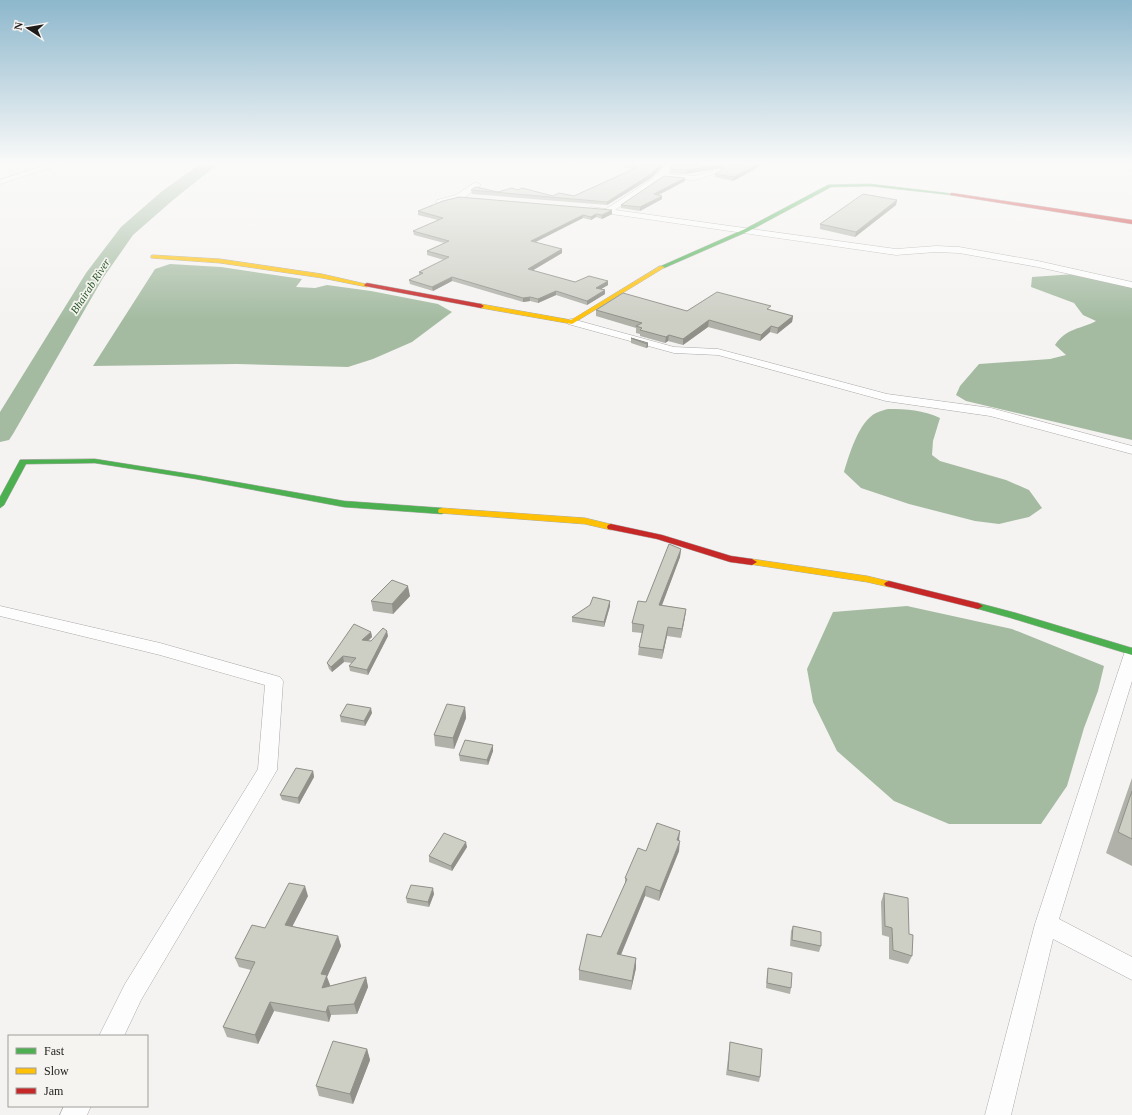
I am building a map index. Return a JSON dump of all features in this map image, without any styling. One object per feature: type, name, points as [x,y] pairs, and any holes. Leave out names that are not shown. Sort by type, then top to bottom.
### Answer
[{"type":"street","points":[[651,216],[896,252],[936,249],[959,250],[1038,264],[1132,285]]},
{"type":"street","points":[[572,322],[662,267],[747,230],[773,216]]},
{"type":"street","points":[[1097,216],[1132,222]]},
{"type":"street","points":[[153,257],[220,261],[322,276],[467,304],[572,322],[674,350],[718,352],[886,397],[991,412],[1132,450]]},
{"type":"street","points":[[0,505],[23,462],[95,461],[196,477],[344,504],[514,518],[585,521],[659,537],[730,559],[867,579],[1013,615],[1132,653],[1046,924],[998,1115]]},
{"type":"street","points":[[0,611],[160,649],[274,681],[268,770],[133,992],[112,1035]]},
{"type":"street","points":[[1046,924],[1132,969]]},
{"type":"shaded area","points":[[170,264],[221,267],[302,279],[296,287],[315,288],[327,285],[371,291],[438,304],[452,312],[412,342],[373,359],[348,367],[237,364],[93,366],[155,269]]},
{"type":"shaded area","points":[[1075,274],[1132,288],[1132,440],[966,401],[956,395],[960,386],[979,364],[1050,359],[1066,355],[1055,345],[1059,339],[1069,332],[1096,321],[1083,315],[1074,303],[1031,287],[1032,277]]},
{"type":"shaded area","points":[[888,409],[915,410],[940,418],[933,441],[932,455],[940,461],[1006,480],[1029,490],[1042,508],[1029,517],[999,524],[975,521],[909,504],[861,488],[844,472],[849,457],[856,439],[865,423],[876,413]]},
{"type":"shaded area","points":[[907,606],[1012,629],[1104,666],[1098,691],[1084,728],[1067,786],[1041,824],[949,824],[894,801],[837,751],[813,702],[807,669],[833,612]]},
{"type":"building","points":[[436,216],[581,216],[531,241],[562,249],[528,269],[575,282],[589,276],[608,281],[596,288],[605,290],[587,301],[556,291],[538,299],[530,297],[523,298],[452,277],[432,287],[409,280],[423,273],[419,272],[449,257],[427,251],[449,241],[413,231],[443,218]]},
{"type":"building","points":[[831,216],[876,216],[856,232],[820,224]]},
{"type":"building","points":[[717,292],[771,306],[767,309],[793,316],[778,328],[771,326],[761,335],[709,320],[683,339],[669,335],[666,337],[640,330],[642,328],[636,326],[642,323],[596,310],[623,293],[687,311]]},
{"type":"building","points":[[631,338],[648,343],[647,344]]},
{"type":"building","points":[[669,544],[681,549],[659,605],[686,609],[682,629],[668,627],[663,650],[639,647],[644,625],[632,623],[638,601],[646,602]]},
{"type":"building","points":[[392,580],[408,586],[392,604],[371,601]]},
{"type":"building","points":[[593,597],[610,601],[604,622],[572,617],[590,605]]},
{"type":"building","points":[[354,624],[371,632],[362,640],[371,641],[383,628],[387,631],[367,670],[349,666],[356,658],[343,656],[331,667],[327,663]]},
{"type":"building","points":[[347,704],[371,708],[364,721],[340,716]]},
{"type":"building","points":[[447,704],[465,707],[453,738],[434,735]]},
{"type":"building","points":[[465,740],[493,745],[487,760],[459,755]]},
{"type":"building","points":[[296,768],[313,771],[298,798],[280,795]]},
{"type":"building","points":[[1132,791],[1132,839],[1118,832]]},
{"type":"building","points":[[657,823],[680,831],[677,840],[680,841],[660,891],[646,886],[617,954],[636,958],[632,981],[579,970],[587,934],[601,937],[627,879],[625,878],[638,848],[646,851]]},
{"type":"building","points":[[444,833],[466,842],[451,866],[429,856]]},
{"type":"building","points":[[289,883],[305,886],[285,925],[338,936],[321,974],[327,975],[322,988],[366,977],[354,1004],[328,1006],[326,1012],[270,1002],[255,1035],[223,1027],[255,962],[235,958],[252,925],[265,928]]},
{"type":"building","points":[[411,885],[433,888],[428,902],[406,898]]},
{"type":"building","points":[[884,893],[908,898],[909,934],[913,935],[912,956],[893,950],[892,928],[885,926]]},
{"type":"building","points":[[793,926],[821,932],[821,946],[792,940]]},
{"type":"building","points":[[768,968],[792,973],[791,988],[767,983]]},
{"type":"building","points":[[333,1041],[367,1049],[350,1094],[316,1086]]},
{"type":"building","points":[[730,1042],[762,1049],[760,1077],[728,1070]]},
{"type":"waterway","name":"Bhairab River","points":[[0,434],[93,277],[127,231],[144,216]]},
{"type":"traffic: fast","points":[[662,267],[747,230],[773,216]]},
{"type":"traffic: fast","points":[[0,505],[23,462],[95,461],[196,477],[344,504],[442,511]]},
{"type":"traffic: fast","points":[[978,606],[1013,615],[1132,652]]},
{"type":"traffic: slow","points":[[153,257],[220,261],[322,276],[367,285]]},
{"type":"traffic: slow","points":[[481,306],[572,322],[662,267]]},
{"type":"traffic: slow","points":[[442,511],[585,521],[611,527]]},
{"type":"traffic: slow","points":[[752,562],[867,579],[889,584]]},
{"type":"traffic: jam","points":[[1094,216],[1132,222]]},
{"type":"traffic: jam","points":[[367,285],[481,306]]},
{"type":"traffic: jam","points":[[611,527],[659,537],[730,559],[752,562]]},
{"type":"traffic: jam","points":[[889,584],[978,606]]}]
